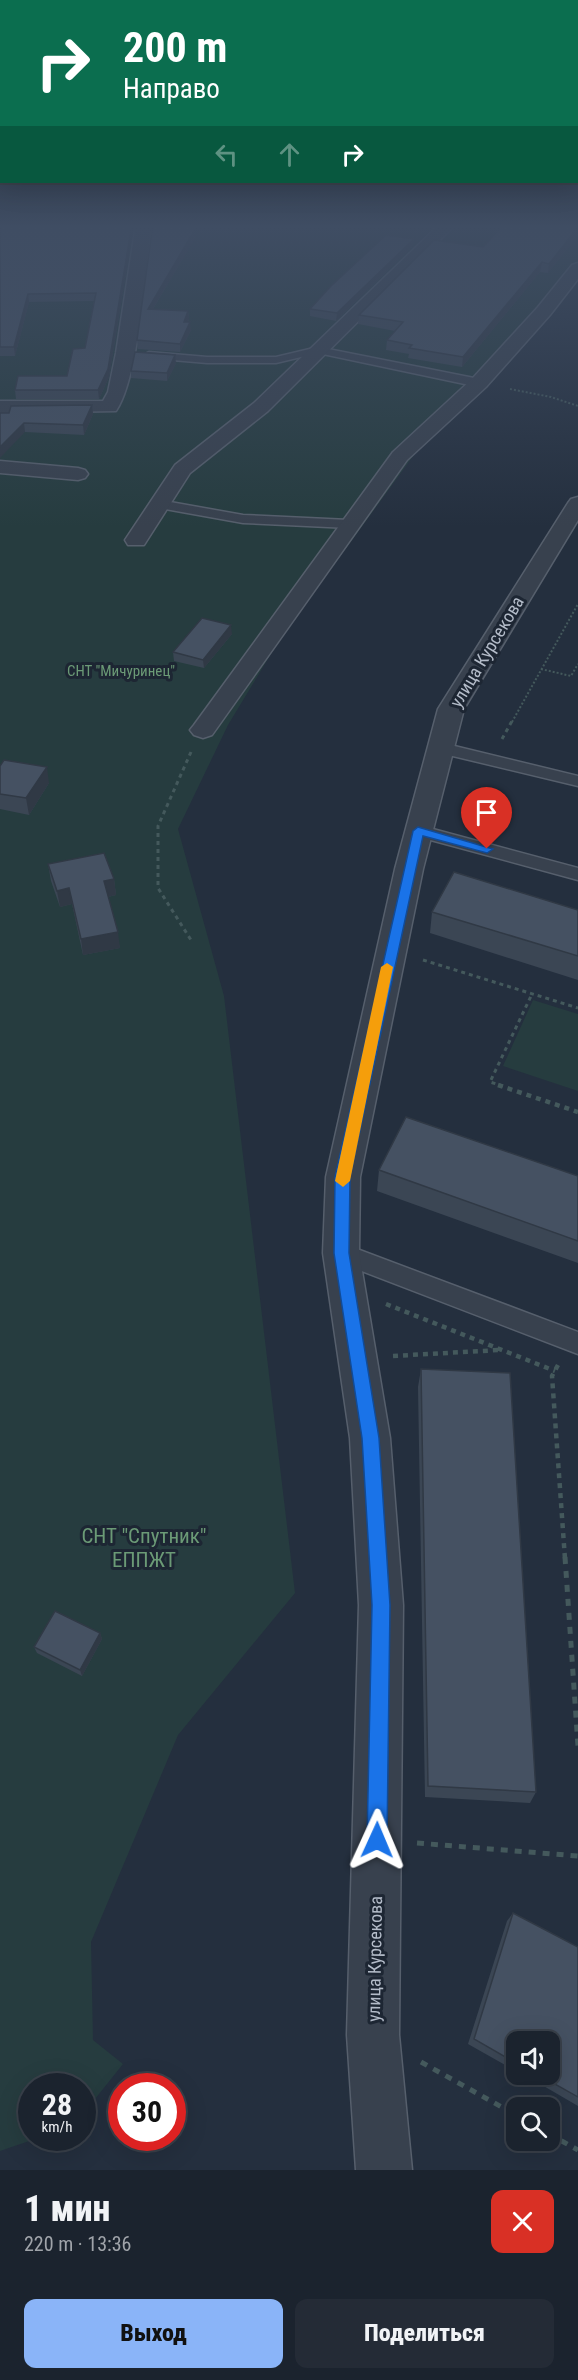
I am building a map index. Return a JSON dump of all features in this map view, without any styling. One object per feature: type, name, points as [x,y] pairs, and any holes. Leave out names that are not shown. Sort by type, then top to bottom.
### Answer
[{"type":"street","points":[[0,407],[109,407],[117,392],[128,325]]},
{"type":"street","points":[[136,540],[182,469],[261,407],[344,325]]},
{"type":"street","points":[[203,730],[400,456],[479,383],[531,325]]},
{"type":"street","points":[[0,467],[78,474]]},
{"type":"street","name":"улица Курсекова","points":[[384,2170],[373,2035],[381,1605],[370,1438],[344,1270],[343,1177],[418,831],[451,709],[578,504]]},
{"type":"lane","points":[[124,353],[207,360],[276,360],[318,350],[479,383]]},
{"type":"lane","points":[[159,504],[243,519],[349,524]]},
{"type":"lane","points":[[442,748],[578,781]]},
{"type":"lane","points":[[418,831],[578,874]]},
{"type":"lane","points":[[344,1270],[575,1342]]},
{"type":"path","points":[[479,383],[550,397],[578,406]]},
{"type":"path","points":[[490,759],[578,604]]},
{"type":"path","points":[[541,669],[571,676],[578,664]]},
{"type":"path","points":[[191,940],[158,888],[158,826],[203,730]]},
{"type":"path","points":[[391,950],[578,1008]]},
{"type":"path","points":[[532,994],[490,1082],[578,1112]]},
{"type":"path","points":[[344,1270],[503,1350],[555,1371]]},
{"type":"path","points":[[575,1342],[552,1376],[578,1746]]},
{"type":"path","points":[[358,1358],[503,1350]]},
{"type":"path","points":[[377,1840],[578,1856]]},
{"type":"path","points":[[373,2035],[506,2109]]},
{"type":"path","points":[[560,2140],[578,2150]]},
{"type":"green space","points":[[0,325],[524,325],[430,433],[280,639],[228,725],[178,829],[224,996],[295,1593],[178,1735],[91,1942],[93,2040],[123,2064],[116,2073],[108,2073],[108,2083],[96,2098],[96,2073],[18,2073],[18,2145],[0,2151]]},
{"type":"green space","points":[[533,1000],[578,1014],[578,1091],[503,1066]]},
{"type":"building","points":[[0,325],[20,325],[14,347],[0,347]]},
{"type":"building","points":[[90,325],[115,325],[108,369],[98,390],[15,390],[18,376],[67,376],[73,349],[85,348]]},
{"type":"building","points":[[139,325],[189,325],[180,344],[137,340]]},
{"type":"building","points":[[400,325],[489,325],[463,357],[409,348],[412,345],[387,340]]},
{"type":"building","points":[[135,352],[175,355],[167,373],[131,371]]},
{"type":"building","points":[[92,405],[83,425],[24,423],[0,447],[0,413],[9,413],[11,406]]},
{"type":"building","points":[[202,618],[231,625],[203,660],[173,652]]},
{"type":"building","points":[[4,760],[47,767],[26,798],[0,794],[0,766]]},
{"type":"building","points":[[104,853],[114,879],[104,881],[118,932],[81,939],[69,888],[57,891],[48,864]]},
{"type":"building","points":[[454,872],[578,910],[578,956],[432,912]]},
{"type":"building","points":[[406,1117],[578,1176],[578,1241],[379,1170]]},
{"type":"building","points":[[421,1369],[510,1373],[536,1792],[428,1786]]},
{"type":"building","points":[[55,1611],[100,1633],[80,1670],[34,1647]]},
{"type":"building","points":[[513,1913],[578,1947],[578,2097],[557,2085],[560,2085],[560,2031],[506,2031],[506,2057],[474,2039]]},
{"type":"slow traffic","points":[[343,1181],[387,967]]},
{"type":"route","points":[[377,1840],[381,1605],[370,1438],[341,1253],[343,1177],[418,831],[487,849]]},
{"type":"park label","name":"СНТ \"Мичуринец\"","points":[[121,671]]},
{"type":"park label","name":"СНТ \"Спутник\" ЕППЖТ","points":[[144,1548]]}]
